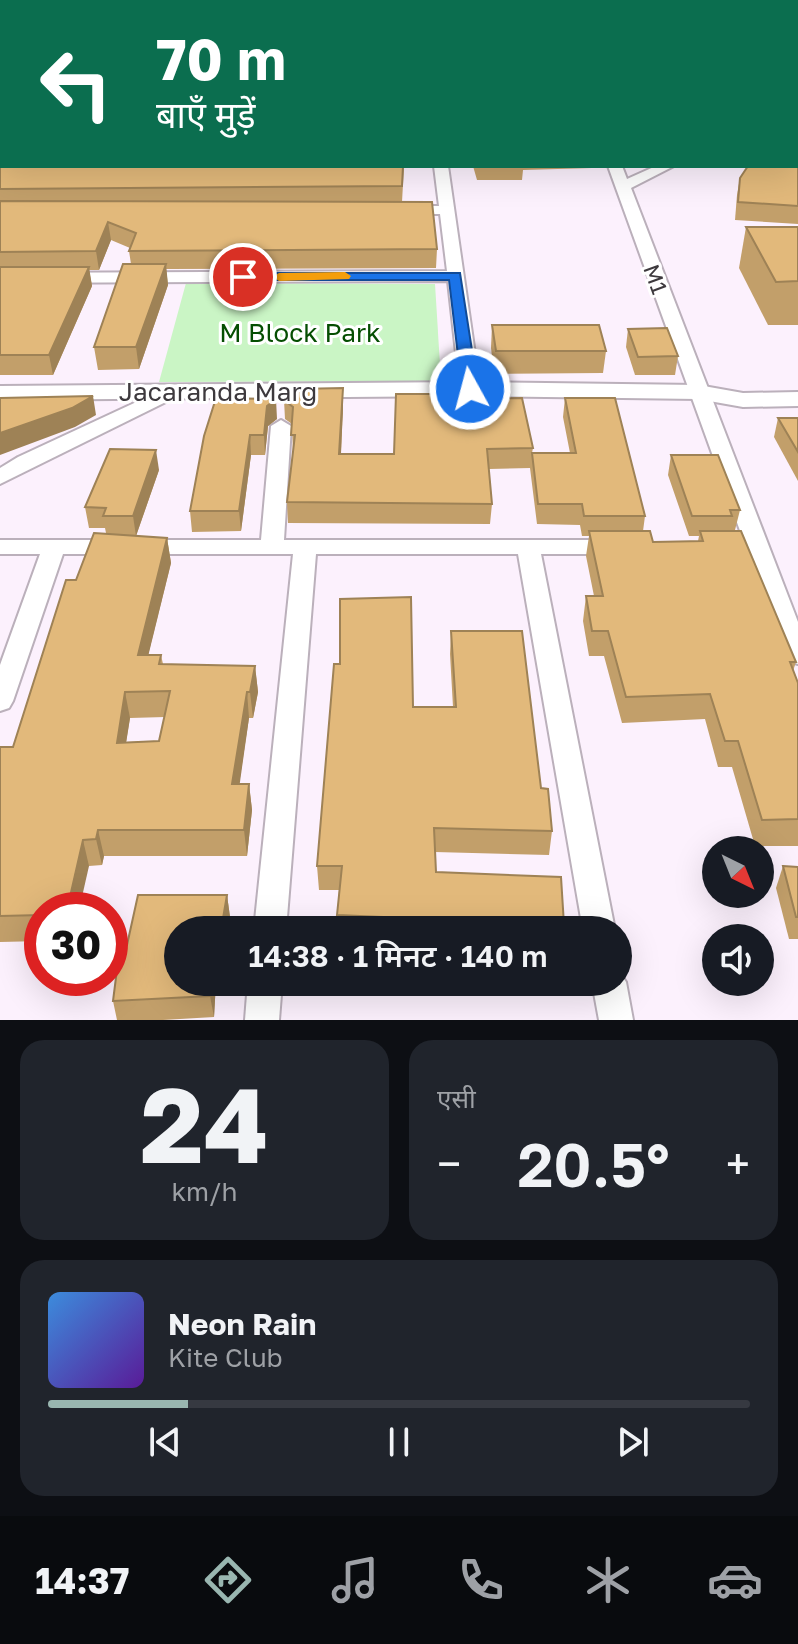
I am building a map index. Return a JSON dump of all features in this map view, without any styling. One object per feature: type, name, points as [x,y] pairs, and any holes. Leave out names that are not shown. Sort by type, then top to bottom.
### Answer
[{"type":"street","points":[[441,168],[470,389]]},
{"type":"street","name":"M1","points":[[616,168],[798,655]]},
{"type":"street","points":[[622,187],[663,168]]},
{"type":"street","points":[[383,211],[447,210]]},
{"type":"street","points":[[0,278],[455,276]]},
{"type":"street","name":"Jacaranda Marg","points":[[723,394],[738,387],[798,387]]},
{"type":"street","name":"Jacaranda Marg","points":[[0,393],[470,389],[698,392],[723,394],[743,400],[798,399]]},
{"type":"street","points":[[0,478],[25,461],[173,391]]},
{"type":"street","points":[[272,547],[281,426]]},
{"type":"street","points":[[696,547],[757,546]]},
{"type":"street","points":[[0,547],[635,547]]},
{"type":"street","points":[[271,916],[305,547]]},
{"type":"street","points":[[0,701],[54,548]]},
{"type":"street","points":[[528,548],[596,916]]},
{"type":"street","points":[[262,1020],[264,996]]},
{"type":"street","points":[[612,996],[616,1020]]},
{"type":"green space","name":"M Block Park","points":[[186,283],[435,284],[441,381],[159,382]]},
{"type":"building","points":[[0,168],[403,168],[402,186],[0,189]]},
{"type":"building","points":[[747,168],[798,168],[798,206],[738,202],[740,178]]},
{"type":"building","points":[[0,201],[432,202],[437,249],[129,251],[136,233],[108,222],[96,251],[0,252]]},
{"type":"building","points":[[746,227],[798,227],[798,281],[776,282]]},
{"type":"building","points":[[123,264],[166,264],[136,347],[94,347]]},
{"type":"building","points":[[0,267],[89,267],[49,355],[0,355]]},
{"type":"building","points":[[492,325],[599,325],[606,351],[496,351]]},
{"type":"building","points":[[667,328],[678,356],[638,357],[628,329]]},
{"type":"building","points":[[343,388],[339,454],[394,454],[396,394],[442,394],[442,399],[522,398],[533,448],[487,449],[492,504],[287,502],[295,435],[291,435],[293,407],[284,400],[295,400],[296,389]]},
{"type":"building","points":[[93,396],[72,408],[0,433],[0,398]]},
{"type":"building","points":[[216,398],[276,399],[267,406],[264,435],[250,435],[239,511],[190,511],[204,436]]},
{"type":"building","points":[[565,398],[615,398],[645,516],[584,516],[582,504],[538,504],[532,453],[576,453]]},
{"type":"building","points":[[778,418],[798,418],[798,452]]},
{"type":"building","points":[[110,449],[156,450],[133,516],[103,516],[106,508],[85,507]]},
{"type":"building","points":[[671,455],[718,455],[740,510],[730,510],[732,516],[692,516]]},
{"type":"building","points":[[589,531],[650,531],[653,542],[703,541],[700,531],[741,531],[796,662],[790,662],[798,683],[798,819],[762,820],[738,741],[725,741],[710,694],[626,697],[608,631],[592,631],[586,596],[603,596]]},
{"type":"building","points":[[94,533],[167,538],[138,655],[161,655],[159,664],[255,666],[250,692],[247,692],[232,784],[249,784],[244,830],[98,830],[96,839],[83,840],[71,892],[24,892],[24,915],[0,916],[0,747],[13,747],[66,580],[76,580]],"holes":[[[170,691],[159,741],[117,743],[125,692]]]},
{"type":"building","points":[[411,597],[413,707],[456,707],[451,631],[522,631],[541,788],[548,789],[552,831],[434,828],[436,872],[561,877],[563,916],[337,915],[342,866],[317,866],[334,664],[340,664],[340,599]]},
{"type":"building","points":[[783,866],[798,867],[798,917],[796,917]]},
{"type":"building","points":[[138,895],[227,895],[223,916],[164,916],[164,996],[210,996],[113,1001],[114,996],[128,996],[128,940]]},
{"type":"slow traffic","points":[[279,277],[345,276]]},
{"type":"route","points":[[243,277],[455,276],[470,389]]}]
